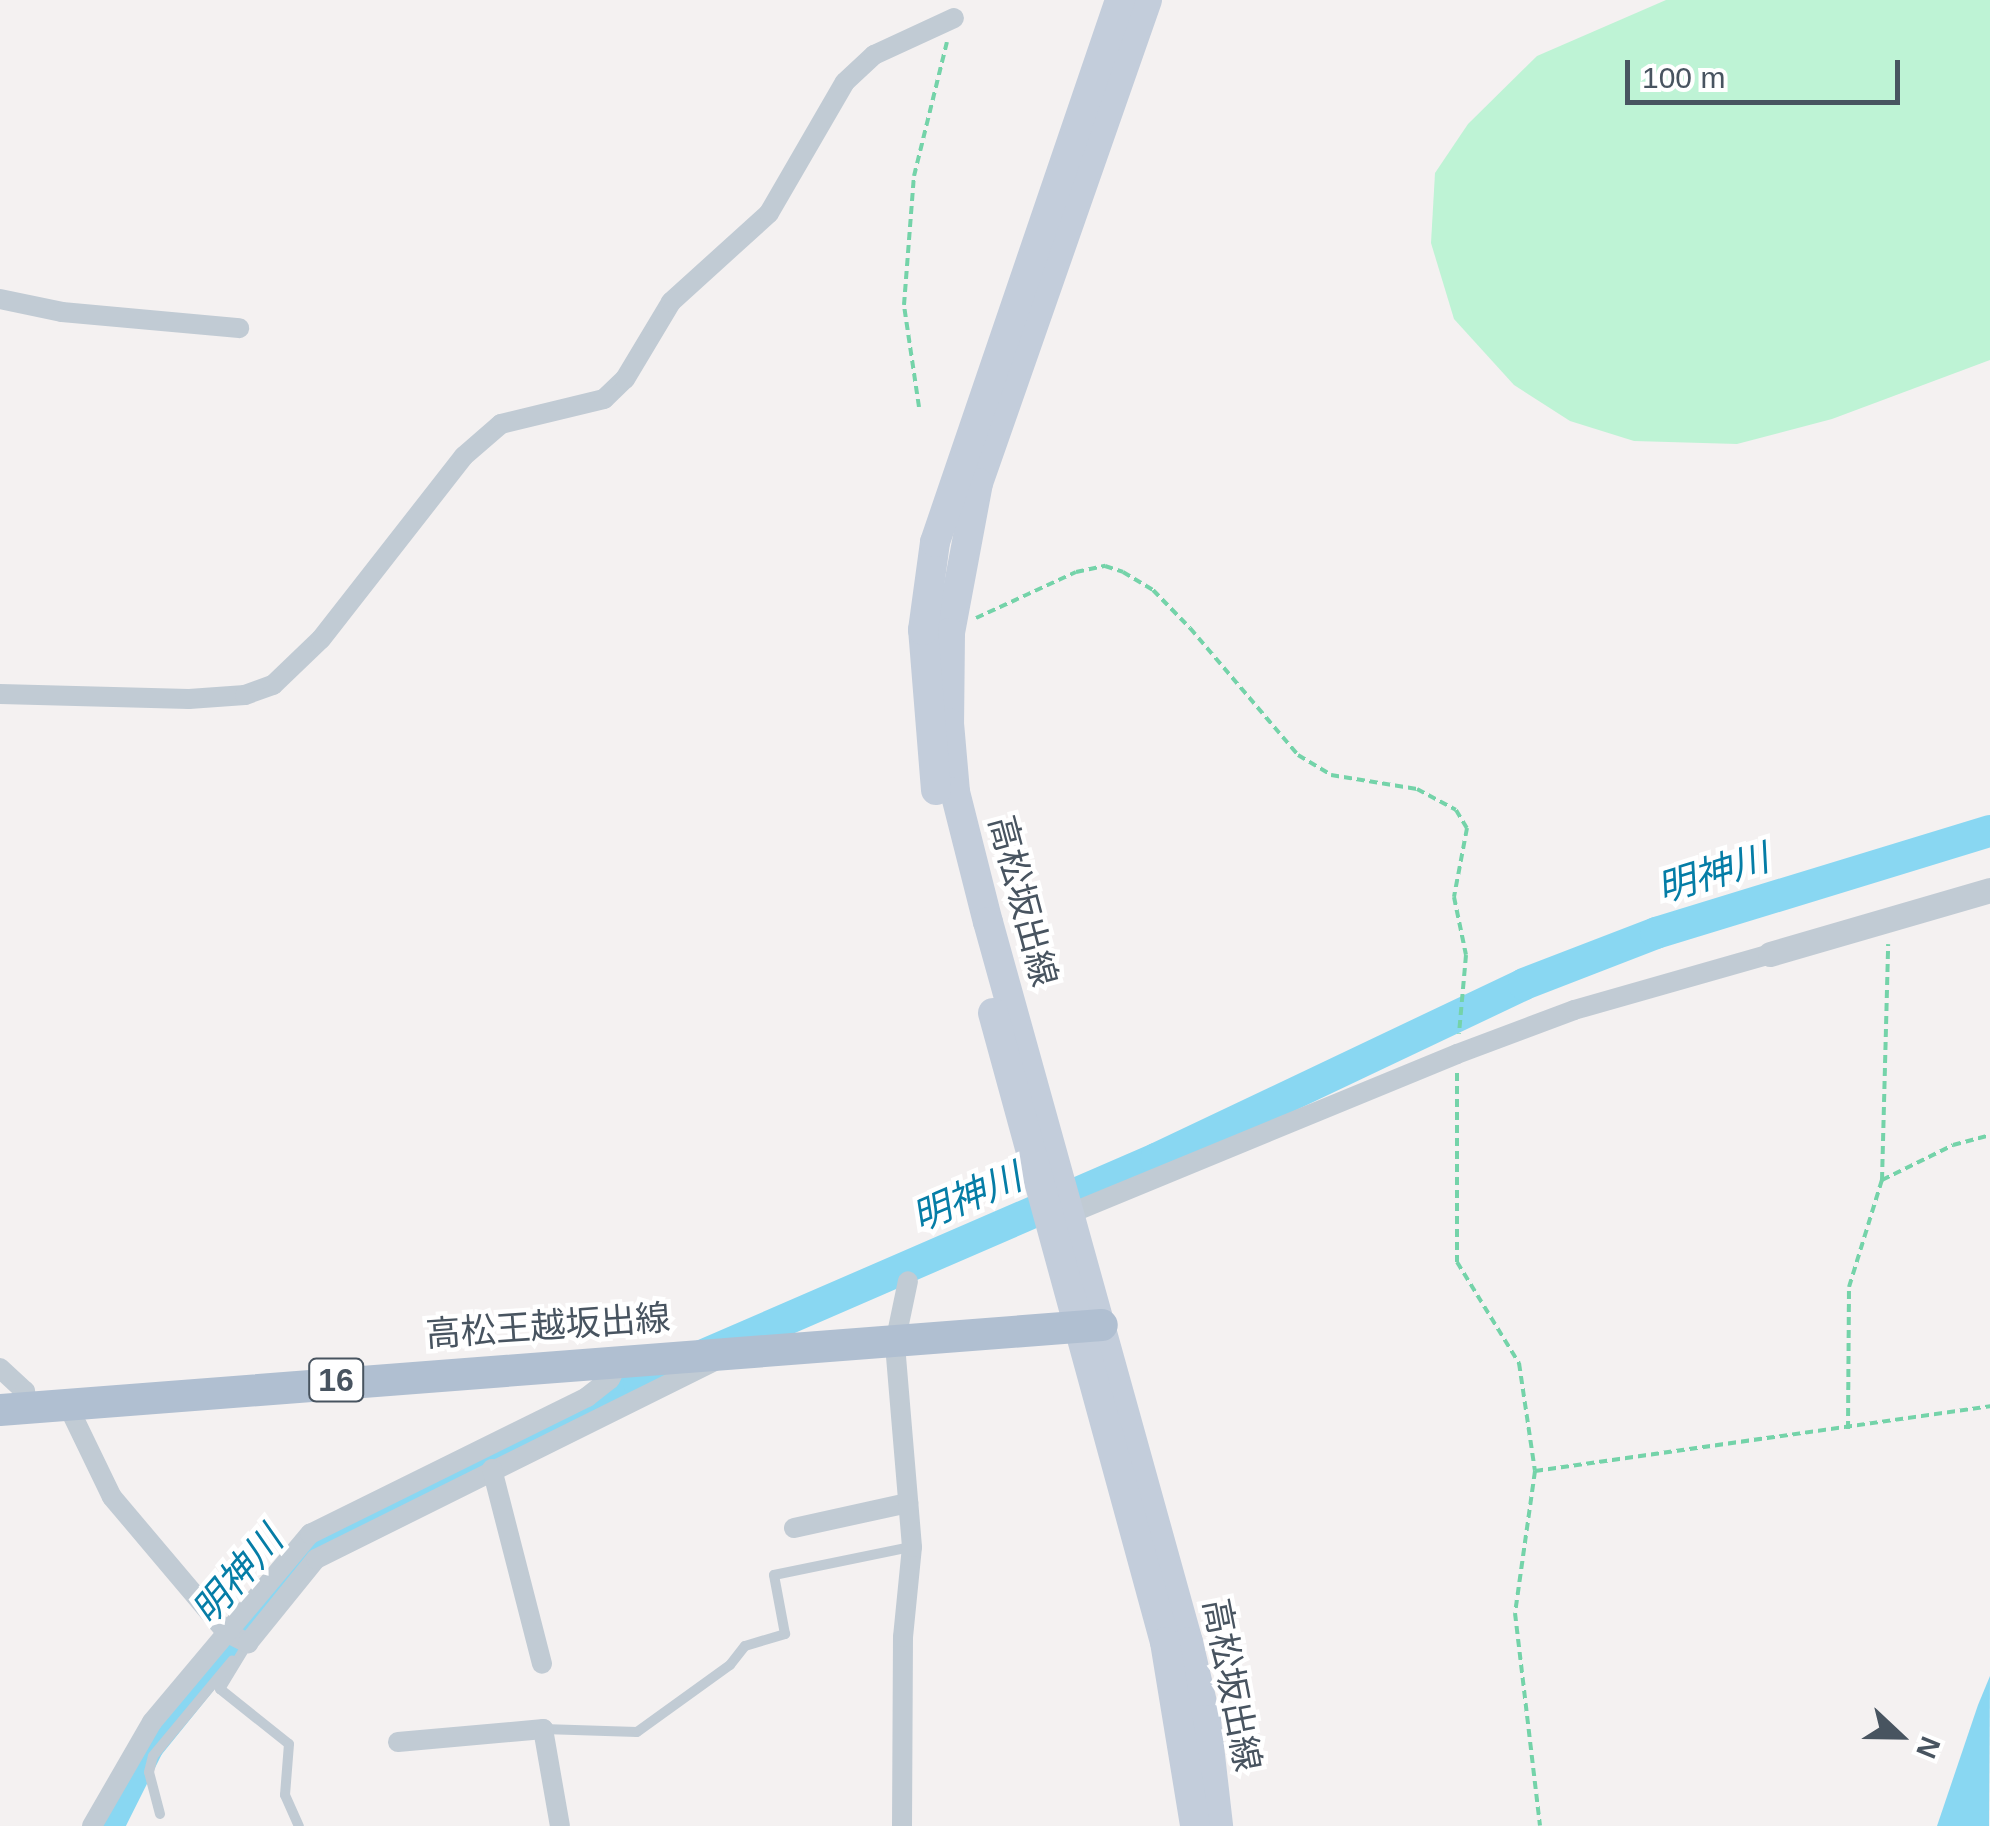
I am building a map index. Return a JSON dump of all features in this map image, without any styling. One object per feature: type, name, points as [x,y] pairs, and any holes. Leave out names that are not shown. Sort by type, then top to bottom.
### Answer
[{"type":"main road","name":"高松坂出線","points":[[1058,1209],[938,804],[923,630],[936,542],[954,476],[1120,0]]},
{"type":"main road","name":"高松坂出線","points":[[1147,0],[983,469],[950,632],[955,792],[1058,1209],[1206,1720],[1218,1826]]},
{"type":"main road","name":"高松坂出線","points":[[1090,1327],[1165,1642],[1195,1826]]},
{"type":"main road","name":"高松王越坂出線","points":[[14,1409],[1090,1327]]},
{"type":"street","points":[[0,694],[189,699],[245,696],[273,685],[321,639],[464,456],[501,424],[604,399],[625,380],[671,302],[768,213],[846,82],[874,56],[954,18]]},
{"type":"street","points":[[0,300],[48,310],[239,328]]},
{"type":"street","points":[[1058,1209],[1574,1010],[1990,890]]},
{"type":"street","points":[[902,1826],[903,1637],[912,1547],[895,1343],[908,1281]]},
{"type":"street","points":[[67,1404],[112,1497],[242,1651],[316,1559],[728,1354]]},
{"type":"street","points":[[92,1826],[152,1722],[310,1534],[587,1396],[610,1379],[618,1361]]},
{"type":"street","points":[[0,1368],[25,1390],[14,1409]]},
{"type":"street","points":[[492,1470],[542,1664]]},
{"type":"street","points":[[803,1520],[908,1502]]},
{"type":"street","points":[[398,1742],[543,1729],[560,1826]]},
{"type":"lane","points":[[543,1729],[637,1732],[730,1664],[745,1646],[785,1634],[774,1575],[912,1547]]},
{"type":"lane","points":[[160,1814],[149,1772],[153,1756],[242,1651]]},
{"type":"lane","points":[[242,1651],[220,1689],[290,1744],[286,1795],[298,1826]]},
{"type":"path","points":[[918,407],[904,305],[914,176],[954,18]]},
{"type":"path","points":[[950,632],[1076,572],[1105,566],[1124,572],[1153,590],[1190,628],[1298,756],[1331,775],[1417,790],[1456,810],[1468,828],[1454,897],[1466,955],[1457,1054],[1457,1262],[1519,1363],[1536,1471],[1515,1612],[1540,1826]]},
{"type":"path","points":[[1848,1429],[1849,1287],[1882,1180],[1888,920]]},
{"type":"path","points":[[1882,1180],[1953,1145],[1990,1135]]},
{"type":"path","points":[[1536,1471],[1990,1406]]},
{"type":"green space","points":[[1666,0],[1990,0],[1990,360],[1832,419],[1737,444],[1634,441],[1570,421],[1514,385],[1454,319],[1431,243],[1435,173],[1468,124],[1537,56]]},
{"type":"water","points":[[1990,1676],[1989,1826],[1937,1826],[1978,1705]]},
{"type":"waterway","name":"明神川","points":[[108,1826],[148,1746],[296,1563],[328,1537],[639,1383],[1156,1159],[1524,984],[1656,933],[1990,831]]}]
